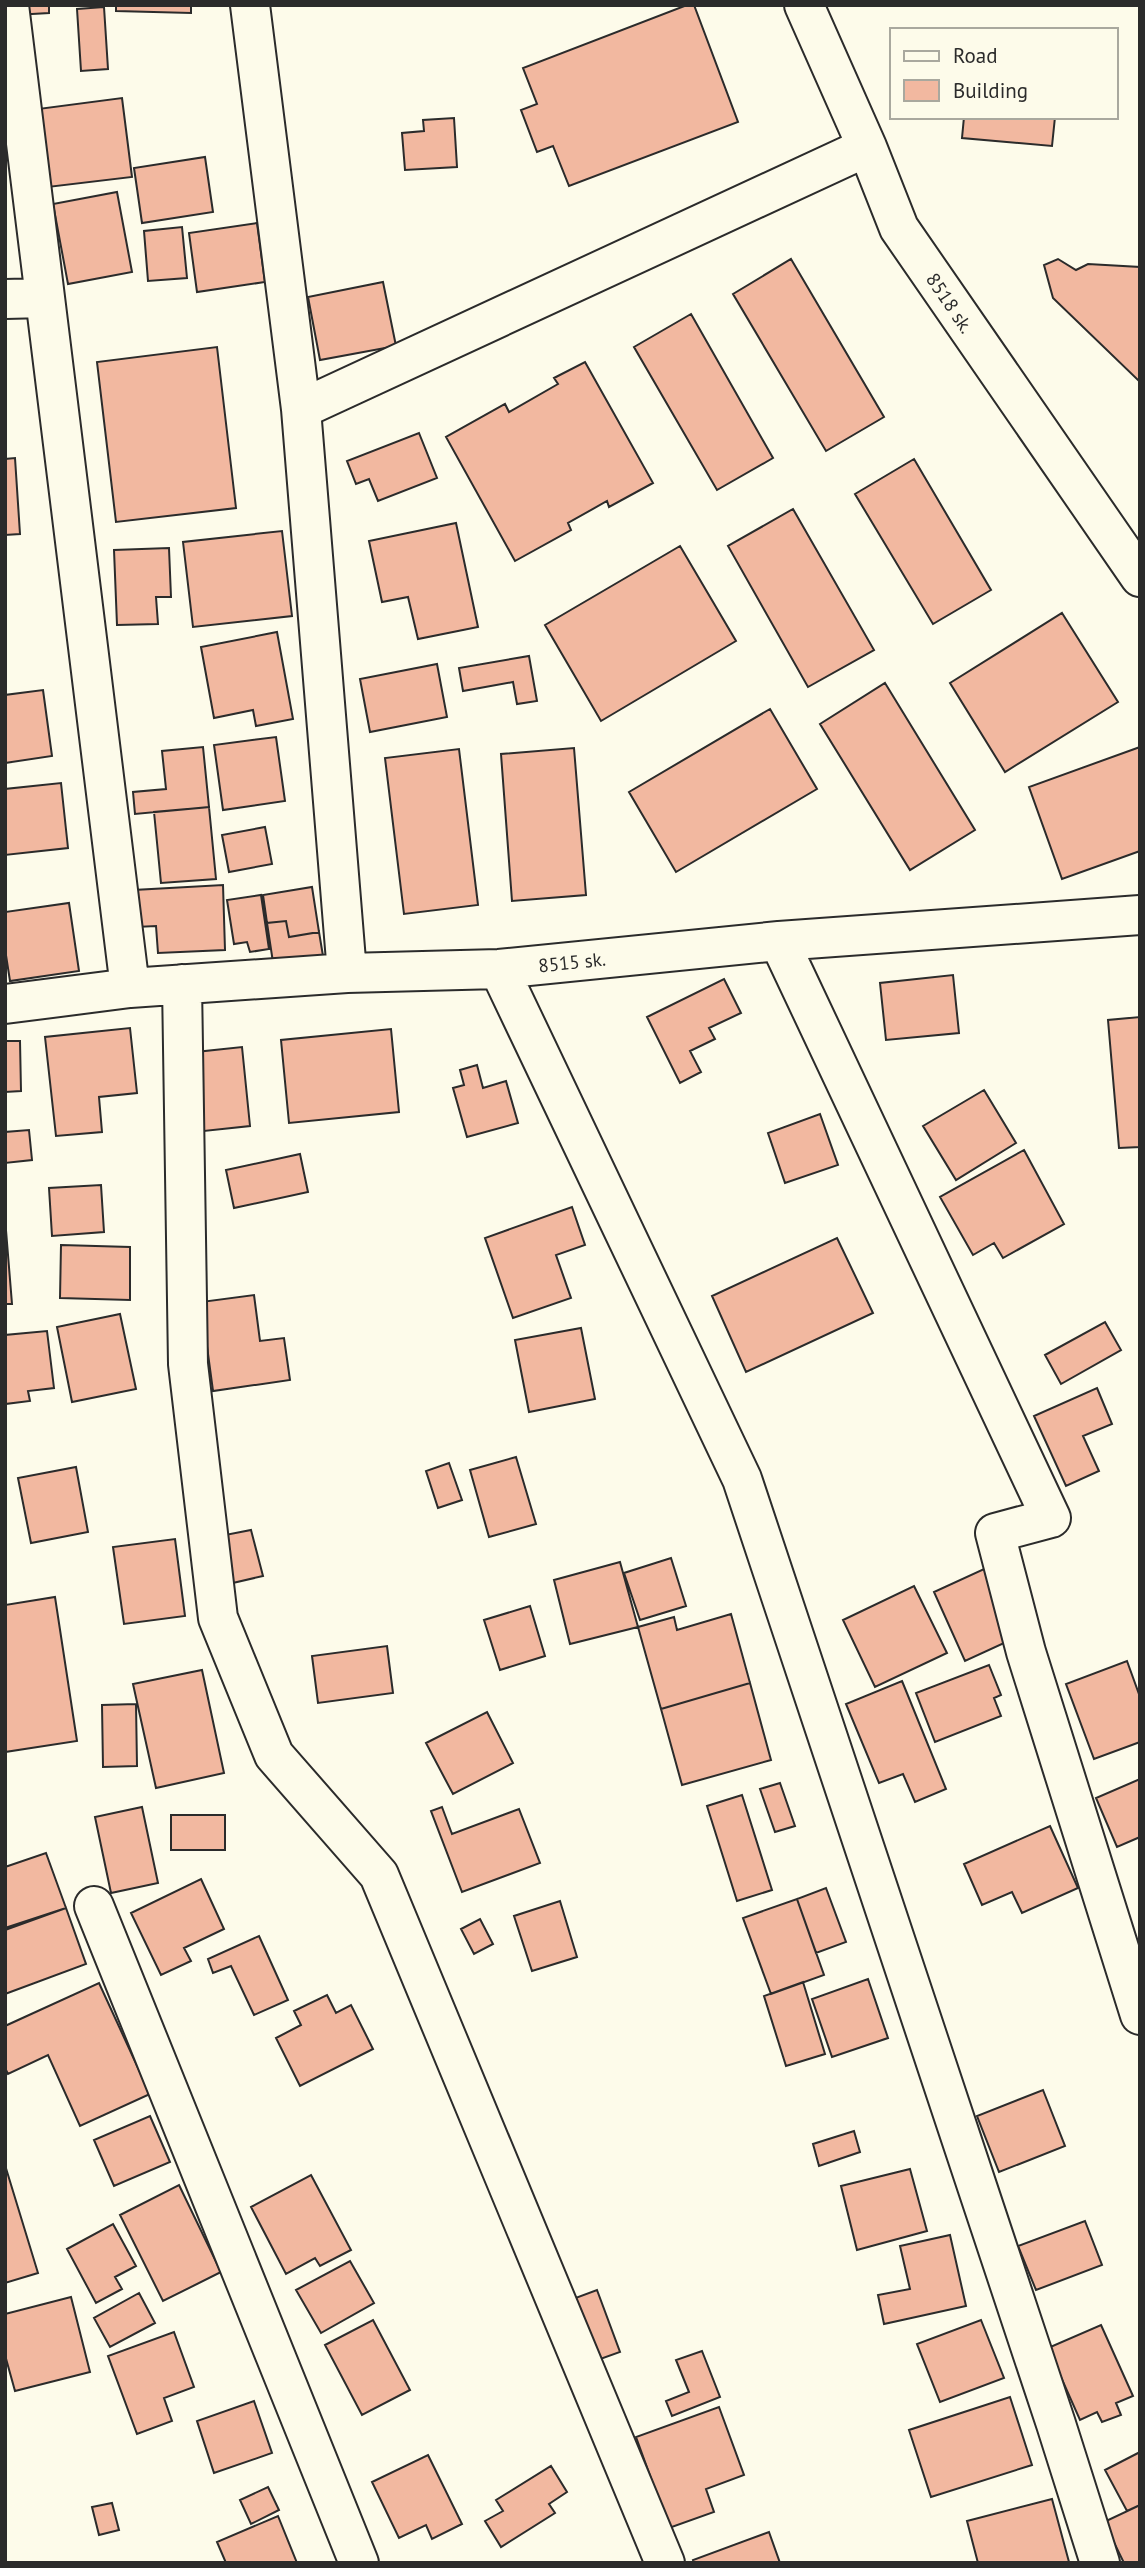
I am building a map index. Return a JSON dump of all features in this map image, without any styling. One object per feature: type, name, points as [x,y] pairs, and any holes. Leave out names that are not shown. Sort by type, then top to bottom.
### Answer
[{"type":"street","points":[[9,5],[130,988]]},
{"type":"street","points":[[250,5],[301,410],[347,972]]},
{"type":"street","name":"8518 sk.","points":[[804,5],[867,147],[899,228],[1140,577]]},
{"type":"street","points":[[301,410],[867,147]]},
{"type":"street","points":[[5,299],[45,298]]},
{"type":"street","name":"8515 sk.","points":[[5,1004],[130,988],[347,972],[499,969],[779,941],[1140,915]]},
{"type":"street","points":[[779,941],[1051,1518],[995,1534],[1026,1652],[1140,2015]]},
{"type":"street","points":[[499,969],[742,1479],[1100,2563]]},
{"type":"street","points":[[182,984],[188,1363],[218,1618],[274,1755],[379,1875],[665,2563]]},
{"type":"street","points":[[94,1906],[359,2563]]},
{"type":"building","points":[[15,5],[49,5],[49,13],[15,15]]},
{"type":"building","points":[[116,5],[191,5],[191,13],[116,11]]},
{"type":"building","points":[[687,5],[694,5],[738,122],[569,186],[553,146],[537,152],[521,110],[537,104],[523,68]]},
{"type":"building","points":[[104,7],[108,69],[81,71],[77,9]]},
{"type":"building","points":[[122,98],[132,177],[48,187],[38,109]]},
{"type":"building","points":[[454,118],[457,167],[405,170],[402,133],[424,131],[423,120]]},
{"type":"building","points":[[964,119],[1055,119],[1052,146],[962,138]]},
{"type":"building","points":[[205,157],[213,212],[142,223],[134,168]]},
{"type":"building","points":[[117,192],[132,272],[68,284],[53,204]]},
{"type":"building","points":[[257,223],[265,282],[197,292],[189,233]]},
{"type":"building","points":[[182,227],[187,278],[148,281],[144,231]]},
{"type":"building","points":[[791,259],[884,417],[826,451],[733,294]]},
{"type":"building","points":[[1058,259],[1076,270],[1088,264],[1140,267],[1140,382],[1053,298],[1044,265]]},
{"type":"building","points":[[383,282],[396,346],[320,360],[308,297]]},
{"type":"building","points":[[691,314],[773,458],[717,490],[634,347]]},
{"type":"building","points":[[217,347],[236,508],[116,522],[97,362]]},
{"type":"building","points":[[585,362],[653,483],[609,507],[607,501],[568,523],[571,530],[515,561],[446,437],[505,404],[509,412],[558,384],[554,378]]},
{"type":"building","points":[[419,433],[437,478],[378,501],[369,479],[356,484],[347,461]]},
{"type":"building","points":[[15,458],[20,534],[5,535],[5,459]]},
{"type":"building","points":[[914,459],[991,590],[933,624],[855,494]]},
{"type":"building","points":[[793,509],[874,650],[808,687],[728,546]]},
{"type":"building","points":[[456,523],[478,627],[418,639],[408,597],[382,602],[369,541]]},
{"type":"building","points":[[282,531],[292,616],[193,627],[183,542]]},
{"type":"building","points":[[680,546],[736,641],[601,721],[545,625]]},
{"type":"building","points":[[169,548],[171,597],[156,597],[158,624],[117,625],[114,550]]},
{"type":"building","points":[[1062,613],[1118,702],[1005,772],[950,683]]},
{"type":"building","points":[[277,632],[293,719],[256,726],[253,710],[214,718],[201,647]]},
{"type":"building","points":[[529,656],[537,701],[517,704],[513,682],[463,691],[459,668]]},
{"type":"building","points":[[437,664],[447,717],[370,732],[360,679]]},
{"type":"building","points":[[885,683],[975,830],[910,870],[820,724]]},
{"type":"building","points":[[43,690],[52,756],[5,763],[5,695]]},
{"type":"building","points":[[770,709],[817,789],[676,872],[629,792]]},
{"type":"building","points":[[276,737],[285,801],[223,810],[214,745]]},
{"type":"building","points":[[203,747],[209,807],[135,814],[133,792],[166,789],[162,751]]},
{"type":"building","points":[[1140,747],[1140,851],[1062,879],[1029,787]]},
{"type":"building","points":[[574,748],[586,895],[512,901],[501,754]]},
{"type":"building","points":[[459,749],[478,905],[404,914],[385,758]]},
{"type":"building","points":[[61,783],[68,848],[5,855],[5,789]]},
{"type":"building","points":[[209,807],[216,879],[161,883],[154,812]]},
{"type":"building","points":[[265,827],[272,864],[229,872],[222,835]]},
{"type":"building","points":[[223,885],[225,950],[158,953],[156,926],[136,927],[134,890]]},
{"type":"building","points":[[312,887],[319,932],[289,937],[286,921],[267,923],[263,895]]},
{"type":"building","points":[[261,895],[269,949],[250,952],[247,942],[234,944],[227,900]]},
{"type":"building","points":[[69,903],[79,971],[10,981],[5,949],[5,912]]},
{"type":"building","points":[[286,921],[289,937],[319,932],[324,962],[274,969],[267,923]]},
{"type":"building","points":[[953,975],[959,1033],[886,1040],[880,983]]},
{"type":"building","points":[[724,979],[741,1013],[709,1028],[715,1039],[690,1051],[701,1072],[680,1083],[647,1017]]},
{"type":"building","points":[[1140,1017],[1140,1147],[1119,1148],[1108,1020]]},
{"type":"building","points":[[130,1028],[137,1093],[99,1097],[102,1132],[56,1136],[45,1037]]},
{"type":"building","points":[[391,1029],[399,1112],[289,1123],[281,1040]]},
{"type":"building","points":[[5,1041],[20,1041],[21,1091],[5,1092]]},
{"type":"building","points":[[242,1047],[250,1126],[204,1131],[196,1052]]},
{"type":"building","points":[[477,1065],[483,1088],[506,1081],[518,1123],[467,1137],[453,1088],[464,1085],[460,1070]]},
{"type":"building","points":[[984,1090],[1016,1143],[956,1180],[923,1126]]},
{"type":"building","points":[[820,1114],[838,1165],[785,1183],[768,1133]]},
{"type":"building","points":[[29,1130],[32,1160],[5,1163],[5,1132]]},
{"type":"building","points":[[1024,1150],[1064,1224],[1003,1258],[994,1243],[973,1255],[940,1197]]},
{"type":"building","points":[[300,1154],[308,1192],[234,1208],[226,1170]]},
{"type":"building","points":[[101,1185],[104,1232],[52,1236],[49,1188]]},
{"type":"building","points":[[572,1207],[585,1245],[556,1255],[571,1298],[513,1318],[485,1238]]},
{"type":"building","points":[[5,1218],[12,1304],[5,1304]]},
{"type":"building","points":[[837,1238],[873,1313],[746,1372],[712,1296]]},
{"type":"building","points":[[61,1245],[130,1247],[130,1300],[60,1298]]},
{"type":"building","points":[[254,1295],[260,1341],[284,1338],[290,1380],[213,1391],[201,1302]]},
{"type":"building","points":[[120,1314],[136,1389],[72,1402],[57,1327]]},
{"type":"building","points":[[1105,1322],[1121,1350],[1061,1384],[1045,1355]]},
{"type":"building","points":[[581,1328],[595,1399],[529,1412],[515,1340]]},
{"type":"building","points":[[47,1331],[54,1388],[28,1391],[30,1401],[5,1404],[5,1335]]},
{"type":"building","points":[[1097,1388],[1112,1424],[1083,1436],[1099,1471],[1066,1486],[1034,1416]]},
{"type":"building","points":[[516,1457],[536,1524],[489,1537],[470,1470]]},
{"type":"building","points":[[449,1463],[462,1500],[438,1508],[426,1471]]},
{"type":"building","points":[[76,1467],[88,1532],[31,1543],[18,1478]]},
{"type":"building","points":[[251,1530],[263,1576],[220,1586],[225,1535]]},
{"type":"building","points":[[175,1539],[185,1616],[124,1624],[113,1547]]},
{"type":"building","points":[[671,1558],[686,1606],[640,1620],[624,1573]]},
{"type":"building","points":[[620,1562],[638,1627],[570,1644],[554,1580]]},
{"type":"building","points":[[984,1569],[1015,1638],[965,1661],[934,1592]]},
{"type":"building","points":[[914,1586],[947,1653],[875,1687],[843,1620]]},
{"type":"building","points":[[55,1597],[77,1741],[5,1752],[5,1605]]},
{"type":"building","points":[[530,1606],[545,1656],[500,1670],[484,1620]]},
{"type":"building","points":[[731,1614],[750,1683],[661,1709],[638,1627],[674,1617],[677,1630]]},
{"type":"building","points":[[387,1646],[393,1693],[318,1703],[312,1656]]},
{"type":"building","points":[[1127,1661],[1140,1697],[1140,1742],[1094,1759],[1066,1684]]},
{"type":"building","points":[[989,1665],[1001,1695],[994,1698],[1001,1716],[935,1742],[916,1693]]},
{"type":"building","points":[[202,1670],[224,1773],[156,1788],[133,1684]]},
{"type":"building","points":[[902,1681],[946,1789],[915,1802],[903,1774],[879,1783],[846,1704]]},
{"type":"building","points":[[750,1683],[771,1760],[682,1785],[661,1709]]},
{"type":"building","points":[[136,1704],[137,1766],[103,1767],[102,1705]]},
{"type":"building","points":[[487,1712],[513,1763],[453,1794],[426,1743]]},
{"type":"building","points":[[1140,1779],[1140,1837],[1117,1847],[1096,1798]]},
{"type":"building","points":[[780,1783],[795,1826],[775,1832],[760,1789]]},
{"type":"building","points":[[742,1795],[772,1890],[737,1901],[707,1806]]},
{"type":"building","points":[[142,1807],[158,1883],[111,1893],[95,1817]]},
{"type":"building","points":[[442,1807],[452,1834],[519,1809],[540,1863],[462,1892],[431,1811]]},
{"type":"building","points":[[171,1815],[225,1815],[225,1850],[171,1850]]},
{"type":"building","points":[[1050,1826],[1078,1888],[1022,1913],[1012,1892],[982,1905],[964,1864]]},
{"type":"building","points":[[46,1853],[66,1908],[5,1928],[5,1867]]},
{"type":"building","points":[[201,1879],[224,1929],[184,1948],[191,1961],[161,1975],[131,1913]]},
{"type":"building","points":[[826,1888],[846,1942],[816,1953],[797,1899]]},
{"type":"building","points":[[797,1899],[824,1975],[771,1994],[743,1918]]},
{"type":"building","points":[[560,1901],[577,1957],[532,1971],[514,1916]]},
{"type":"building","points":[[66,1908],[86,1964],[5,1994],[5,1930]]},
{"type":"building","points":[[480,1919],[493,1944],[474,1954],[461,1929]]},
{"type":"building","points":[[259,1936],[288,2000],[254,2015],[231,1966],[213,1973],[208,1959]]},
{"type":"building","points":[[868,1979],[888,2038],[832,2057],[812,1999]]},
{"type":"building","points":[[803,1982],[825,2054],[786,2066],[764,1996]]},
{"type":"building","points":[[99,1983],[150,2094],[80,2126],[48,2055],[8,2074],[5,2068],[5,2026]]},
{"type":"building","points":[[327,1995],[336,2013],[351,2005],[373,2049],[300,2086],[276,2038],[301,2025],[294,2011]]},
{"type":"building","points":[[1043,2090],[1065,2146],[999,2172],[977,2116]]},
{"type":"building","points":[[150,2116],[170,2162],[114,2186],[94,2140]]},
{"type":"building","points":[[854,2131],[860,2152],[819,2166],[813,2144]]},
{"type":"building","points":[[5,2165],[38,2273],[5,2283]]},
{"type":"building","points":[[910,2169],[927,2231],[857,2250],[841,2186]]},
{"type":"building","points":[[311,2175],[351,2250],[320,2266],[315,2258],[286,2274],[251,2207]]},
{"type":"building","points":[[179,2185],[221,2272],[163,2301],[120,2215]]},
{"type":"building","points":[[1085,2221],[1102,2265],[1036,2290],[1018,2246]]},
{"type":"building","points":[[113,2224],[136,2266],[115,2277],[122,2289],[96,2303],[67,2249]]},
{"type":"building","points":[[950,2235],[966,2306],[884,2324],[878,2295],[910,2289],[900,2246]]},
{"type":"building","points":[[350,2261],[374,2303],[321,2333],[296,2290]]},
{"type":"building","points":[[597,2290],[620,2352],[592,2362],[570,2300]]},
{"type":"building","points":[[139,2293],[155,2323],[110,2347],[94,2318]]},
{"type":"building","points":[[71,2297],[90,2372],[15,2391],[5,2355],[5,2314]]},
{"type":"building","points":[[373,2320],[410,2390],[362,2415],[325,2345]]},
{"type":"building","points":[[981,2320],[1004,2378],[940,2402],[917,2344]]},
{"type":"building","points":[[1101,2325],[1133,2396],[1116,2403],[1121,2415],[1102,2422],[1097,2412],[1080,2420],[1048,2348]]},
{"type":"building","points":[[174,2332],[194,2387],[164,2398],[172,2421],[137,2434],[108,2356]]},
{"type":"building","points":[[702,2351],[720,2397],[672,2416],[666,2401],[689,2392],[676,2360]]},
{"type":"building","points":[[1010,2397],[1032,2465],[931,2497],[909,2430]]},
{"type":"building","points":[[254,2401],[272,2453],[214,2473],[197,2421]]},
{"type":"building","points":[[719,2407],[744,2475],[706,2489],[714,2512],[669,2528],[636,2437]]},
{"type":"building","points":[[1140,2452],[1140,2505],[1127,2511],[1105,2470]]},
{"type":"building","points":[[428,2455],[462,2524],[432,2539],[426,2525],[399,2538],[372,2482]]},
{"type":"building","points":[[551,2466],[567,2492],[549,2504],[555,2513],[501,2547],[485,2521],[503,2511],[496,2500]]},
{"type":"building","points":[[268,2487],[279,2510],[251,2524],[240,2500]]},
{"type":"building","points":[[1052,2499],[1069,2562],[978,2563],[967,2521]]},
{"type":"building","points":[[112,2503],[119,2530],[99,2535],[92,2507]]},
{"type":"building","points":[[1140,2505],[1140,2563],[1124,2563],[1104,2522]]},
{"type":"building","points":[[278,2516],[297,2563],[226,2563],[217,2542]]},
{"type":"building","points":[[769,2532],[780,2563],[694,2563],[693,2560]]}]
